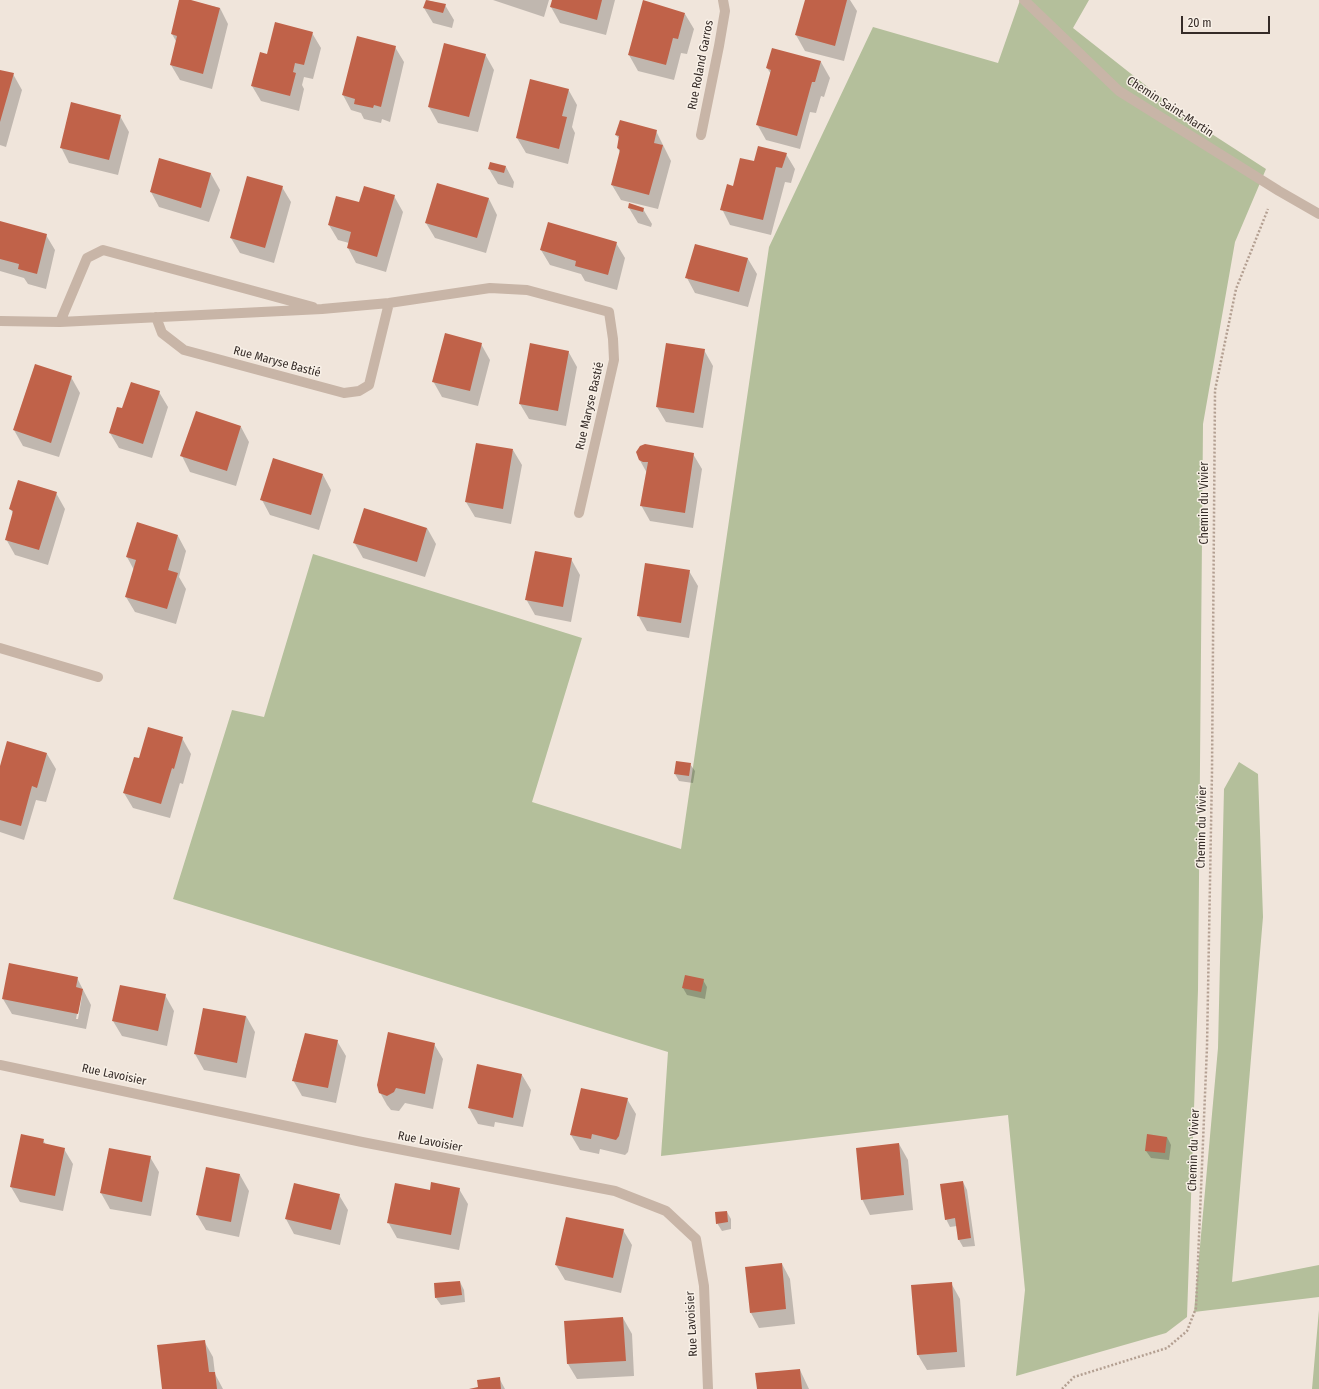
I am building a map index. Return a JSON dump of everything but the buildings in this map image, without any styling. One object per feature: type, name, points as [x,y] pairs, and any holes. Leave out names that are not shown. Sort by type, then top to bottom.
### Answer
[{"type":"street","name":"Rue Roland Garros","points":[[701,135],[725,11],[723,0]]},
{"type":"street","name":"Chemin Saint-Martin","points":[[1024,0],[1119,91],[1279,191],[1319,214]]},
{"type":"street","name":"Rue Maryse Bastié","points":[[60,322],[87,258],[103,250],[322,310]]},
{"type":"street","name":"Rue Maryse Bastié","points":[[0,321],[60,322],[322,310],[389,303],[490,288],[526,290],[609,312],[613,338],[614,360],[579,513]]},
{"type":"street","name":"Rue Maryse Bastié","points":[[156,318],[162,333],[184,350],[344,393],[359,391],[369,385],[389,303]]},
{"type":"street","points":[[0,648],[98,677]]},
{"type":"street","name":"Rue Lavoisier","points":[[0,1065],[362,1142],[615,1191],[666,1211],[696,1239],[704,1286],[708,1389]]},
{"type":"path","name":"Chemin du Vivier","points":[[1062,1389],[1074,1377],[1167,1348],[1187,1331],[1196,1308],[1207,1040],[1212,764],[1215,390],[1236,289],[1264,214],[1279,191]]},
{"type":"green space","points":[[1020,0],[1089,0],[1073,28],[1187,118],[1266,169],[1235,242],[1203,424],[1198,990],[1187,1317],[1166,1333],[1016,1376],[1025,1290],[1008,1115],[661,1156],[668,1052],[173,899],[232,710],[264,717],[313,554],[582,638],[532,802],[681,849],[769,247],[873,27],[998,63]]},
{"type":"green space","points":[[1239,762],[1258,774],[1263,917],[1232,1282],[1319,1265],[1319,1297],[1194,1312],[1218,1048],[1224,789]]},
{"type":"green space","points":[[1319,1310],[1319,1389],[1312,1389]]}]
